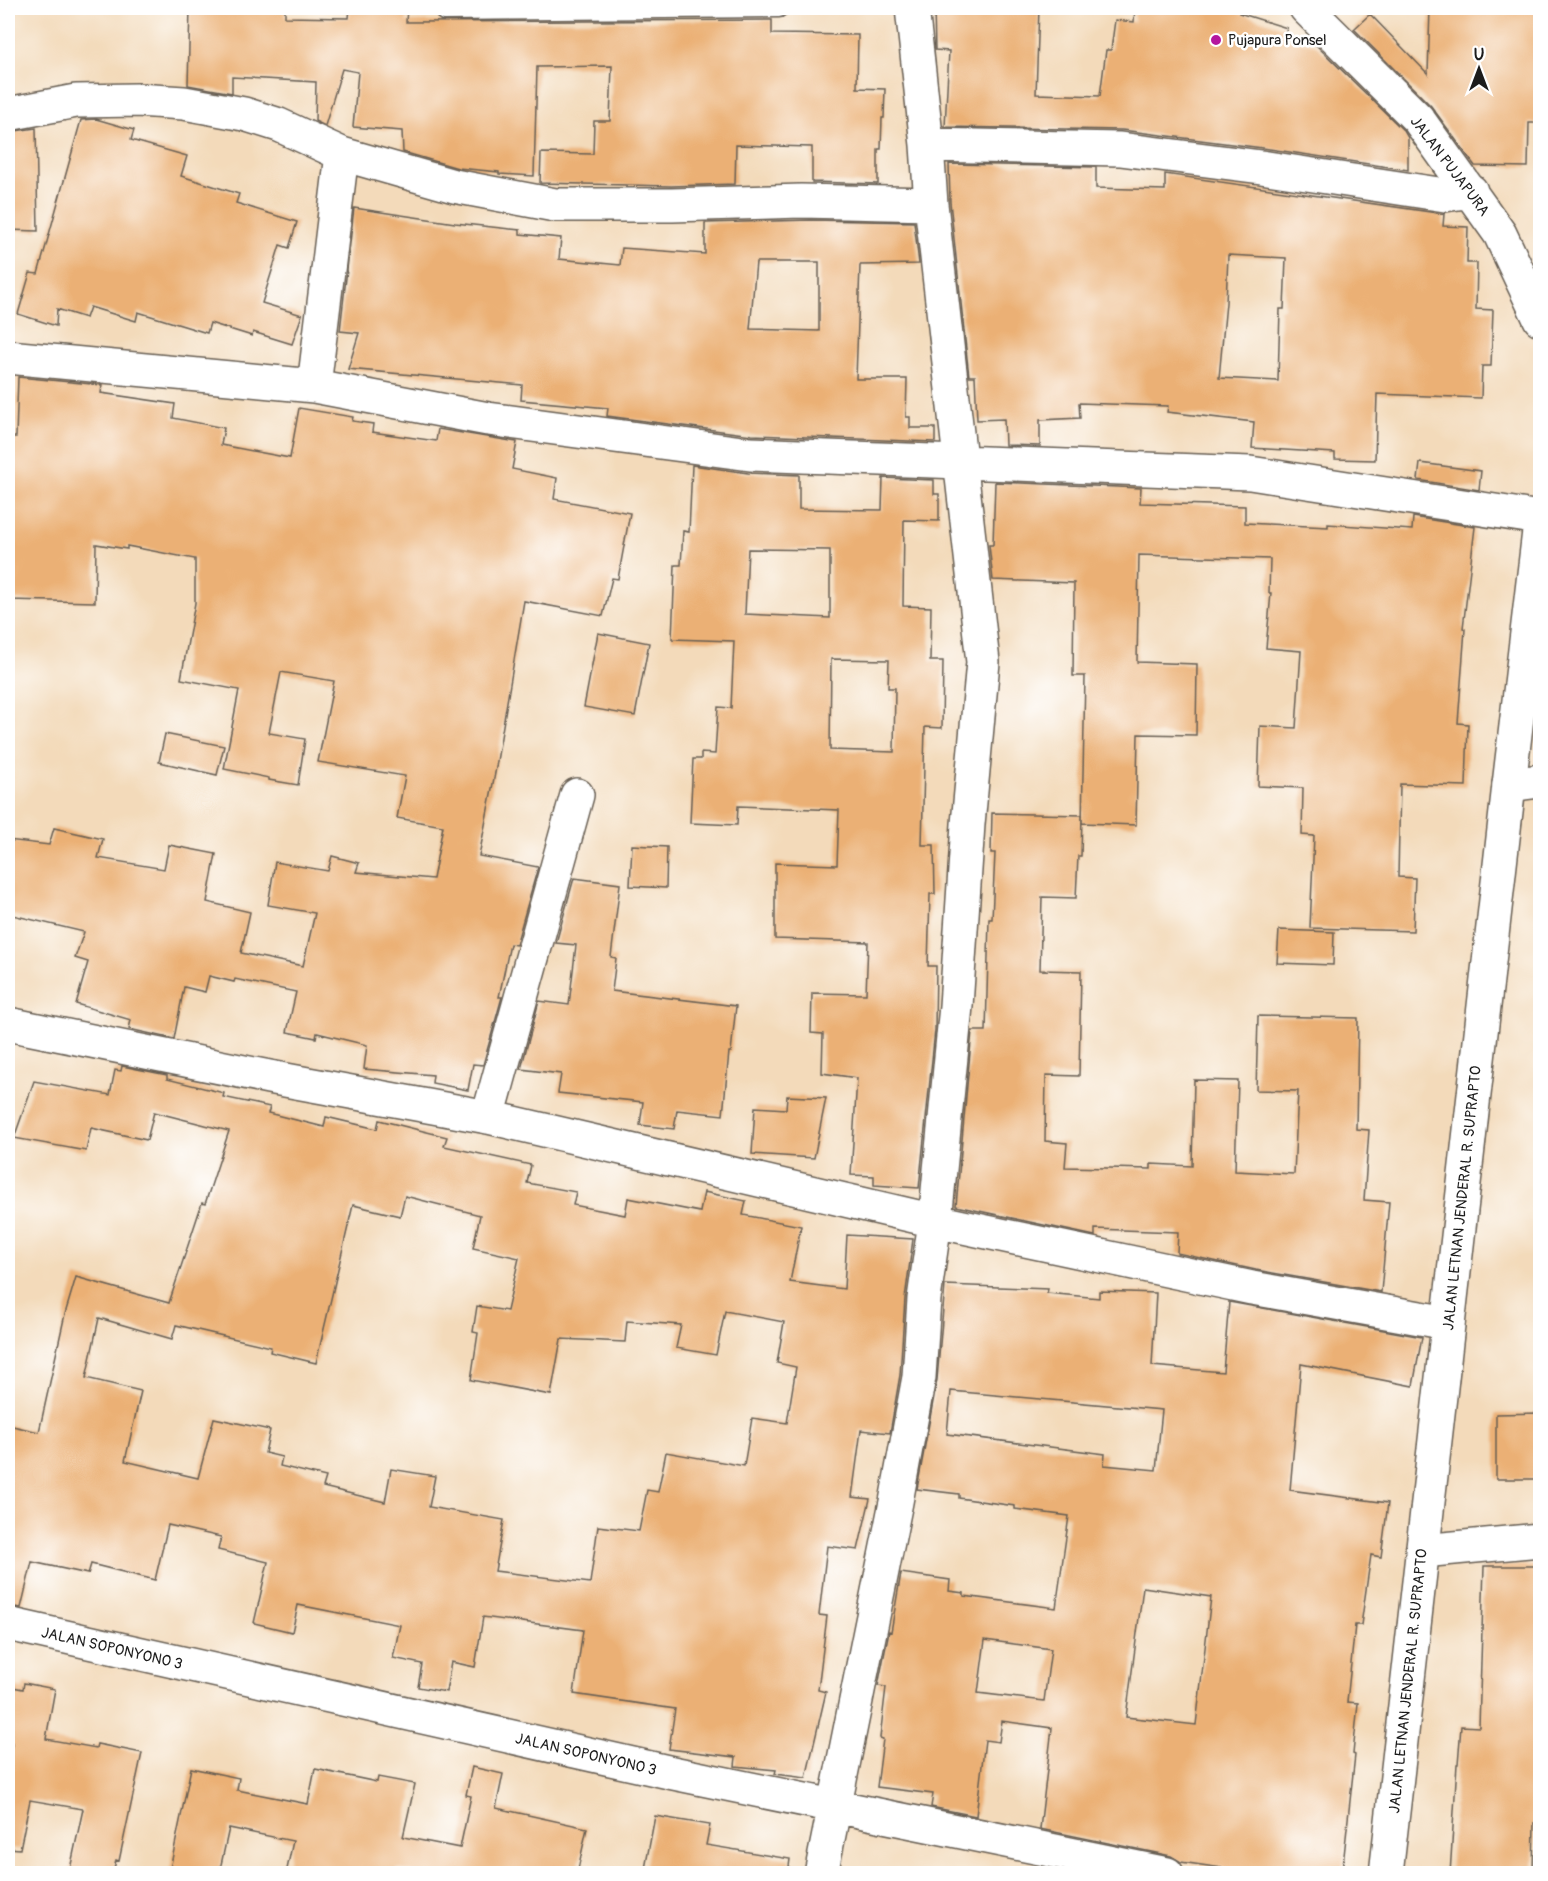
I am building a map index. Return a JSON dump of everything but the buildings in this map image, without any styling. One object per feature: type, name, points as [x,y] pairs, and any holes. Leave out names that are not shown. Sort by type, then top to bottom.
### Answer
[{"type":"street","points":[[821,1874],[919,1377],[924,1299],[935,1221],[956,1006],[968,824],[983,662],[912,8]]},
{"type":"street","name":"JALAN PUJAPURA","points":[[1306,8],[1418,119],[1500,234],[1540,320]]},
{"type":"street","points":[[8,114],[76,101],[137,100],[184,104],[244,114],[279,125],[342,153],[454,186],[555,205],[672,205],[801,201],[932,204]]},
{"type":"street","points":[[927,145],[1120,149],[1261,167],[1445,195],[1471,191]]},
{"type":"street","points":[[314,386],[342,153]]},
{"type":"street","points":[[8,357],[314,386],[488,418],[750,454],[1250,474],[1540,518]]},
{"type":"street","name":"JALAN LETNAN JENDERAL R. SUPRAPTO","points":[[1386,1874],[1540,523]]},
{"type":"street","points":[[1509,785],[1540,781]]},
{"type":"street","points":[[488,1117],[577,795]]},
{"type":"street","points":[[8,1024],[269,1077],[488,1117],[935,1221],[1252,1288],[1448,1323]]},
{"type":"street","points":[[1422,1551],[1540,1540]]},
{"type":"street","name":"JALAN SOPONYONO 3","points":[[8,1624],[673,1773],[1167,1874]]},
{"type":"lane","points":[[444,8],[444,11],[779,8]]},
{"type":"place","name":"Pujapura Ponsel","points":[[1216,40]]}]
